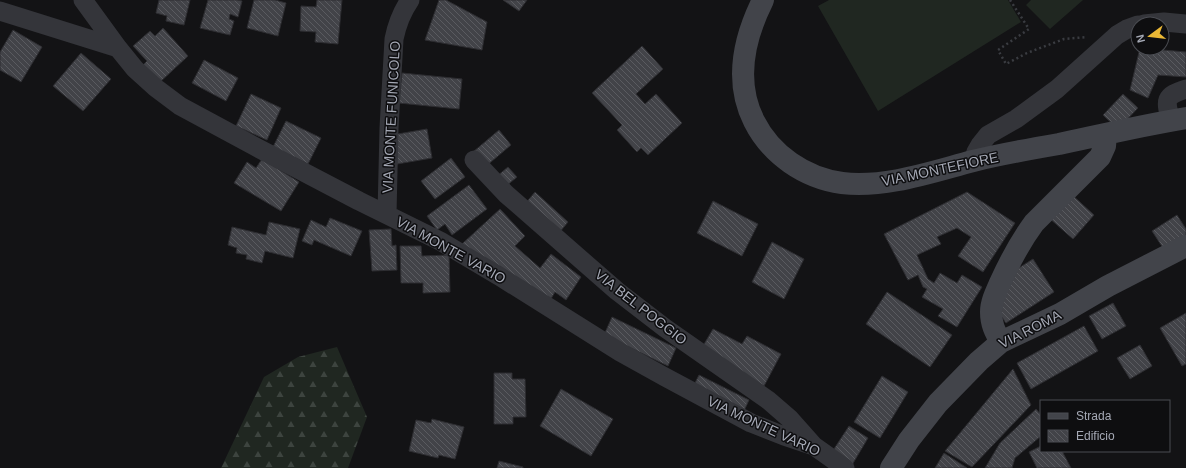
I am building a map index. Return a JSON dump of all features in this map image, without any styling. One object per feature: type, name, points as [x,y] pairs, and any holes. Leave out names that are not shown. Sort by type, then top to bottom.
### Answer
[{"type":"main road","name":"VIA MONTEFIORE","points":[[763,0],[747,41],[744,60],[744,89],[749,110],[758,130],[773,149],[783,158],[804,171],[827,179],[842,183],[883,182],[916,176],[973,161],[1179,120]]},
{"type":"main road","points":[[1001,342],[992,323],[992,307],[995,295],[1010,259],[1034,223],[1100,157],[1105,146],[1106,134]]},
{"type":"main road","name":"VIA ROMA","points":[[891,468],[909,440],[938,403],[979,361],[1001,342],[1060,314],[1108,286],[1186,246]]},
{"type":"street","name":"VIA MONTE VARIO","points":[[83,0],[118,48],[146,81],[180,106],[263,151],[440,241],[620,352],[704,398],[768,430],[814,446],[845,468]]},
{"type":"street","name":"VIA MONTE FUNICOLO","points":[[387,214],[389,128],[394,39],[396,26],[400,16],[410,0]]},
{"type":"street","points":[[0,11],[118,48]]},
{"type":"street","points":[[1170,23],[1186,24]]},
{"type":"street","points":[[973,161],[978,148],[988,135],[1016,118],[1057,89],[1117,35],[1130,28]]},
{"type":"street","points":[[1179,120],[1167,107],[1168,99],[1172,94],[1186,89]]},
{"type":"street","name":"VIA BEL POGGIO","points":[[474,160],[506,194],[617,291],[665,328],[768,400],[790,419],[814,446]]},
{"type":"path","points":[[1010,0],[1029,29],[998,50],[1006,64],[1027,53],[1064,39],[1117,35]]},
{"type":"green space","points":[[829,0],[1008,0],[1021,22],[878,111],[818,6]]},
{"type":"green space","points":[[1031,0],[1083,0],[1050,29],[1026,5]]},
{"type":"green space","points":[[337,347],[367,417],[348,468],[221,468],[264,377],[298,357]]},
{"type":"building","points":[[159,0],[190,0],[184,25],[166,21],[167,16],[156,13]]},
{"type":"building","points":[[208,0],[242,1],[238,17],[230,14],[229,19],[234,21],[230,35],[200,28]]},
{"type":"building","points":[[254,0],[275,0],[286,3],[278,36],[247,28]]},
{"type":"building","points":[[317,0],[342,0],[338,44],[315,42],[316,32],[300,31],[301,6],[316,7]]},
{"type":"building","points":[[439,0],[446,0],[487,22],[482,50],[425,40]]},
{"type":"building","points":[[503,0],[527,0],[519,11]]},
{"type":"building","points":[[163,28],[188,56],[159,83],[143,65],[147,61],[133,46],[150,31],[155,36]]},
{"type":"building","points":[[13,30],[42,47],[21,82],[0,70],[0,52]]},
{"type":"building","points":[[642,46],[663,69],[636,94],[645,104],[656,94],[682,123],[648,155],[641,148],[637,152],[617,130],[622,125],[592,93]]},
{"type":"building","points":[[1170,51],[1186,52],[1186,77],[1158,75],[1148,98],[1130,90],[1138,56],[1170,56]]},
{"type":"building","points":[[81,53],[111,79],[83,111],[53,86]]},
{"type":"building","points":[[204,60],[238,78],[226,101],[192,83]]},
{"type":"building","points":[[402,73],[462,79],[459,109],[399,103]]},
{"type":"building","points":[[251,94],[281,108],[267,140],[236,126]]},
{"type":"building","points":[[1123,94],[1138,108],[1118,129],[1103,115]]},
{"type":"building","points":[[286,121],[321,138],[308,164],[273,147]]},
{"type":"building","points":[[427,129],[432,158],[397,164],[392,135]]},
{"type":"building","points":[[499,130],[511,145],[485,167],[473,152]]},
{"type":"building","points":[[451,158],[465,177],[435,199],[421,181]]},
{"type":"building","points":[[262,159],[299,182],[281,211],[234,183],[247,162],[256,168]]},
{"type":"building","points":[[508,167],[517,177],[505,187],[496,177]]},
{"type":"building","points":[[469,185],[487,209],[452,235],[445,224],[437,230],[427,216]]},
{"type":"building","points":[[535,192],[568,222],[559,233],[525,204]]},
{"type":"building","points":[[967,192],[1015,223],[983,272],[958,256],[971,237],[957,228],[937,237],[941,244],[917,255],[928,279],[934,283],[940,273],[957,283],[962,275],[982,287],[957,327],[938,316],[943,309],[922,297],[927,289],[923,287],[918,275],[908,280],[884,234]]},
{"type":"building","points":[[1070,193],[1094,215],[1073,239],[1048,217]]},
{"type":"building","points":[[713,201],[758,224],[742,256],[697,233]]},
{"type":"building","points":[[500,209],[525,236],[515,246],[540,268],[551,254],[581,277],[566,300],[555,292],[549,302],[462,244]]},
{"type":"building","points":[[1177,215],[1186,229],[1186,237],[1165,251],[1152,231]]},
{"type":"building","points":[[330,218],[362,231],[351,256],[314,240],[312,245],[302,241],[311,220],[326,227]]},
{"type":"building","points":[[269,222],[300,229],[293,258],[265,251],[262,263],[246,259],[247,255],[236,253],[237,248],[228,245],[232,227],[266,235]]},
{"type":"building","points":[[391,229],[392,246],[396,245],[397,270],[372,271],[369,230]]},
{"type":"building","points":[[772,242],[804,259],[784,299],[752,282]]},
{"type":"building","points":[[400,246],[421,246],[422,256],[449,255],[450,292],[423,293],[423,283],[401,283]]},
{"type":"building","points":[[1033,259],[1054,292],[1006,323],[995,307],[1006,276]]},
{"type":"building","points":[[887,292],[952,335],[930,367],[866,324]]},
{"type":"building","points":[[1113,303],[1126,326],[1102,339],[1089,316]]},
{"type":"building","points":[[1186,313],[1186,364],[1182,366],[1160,328]]},
{"type":"building","points":[[612,317],[676,348],[668,366],[604,335]]},
{"type":"building","points":[[1084,326],[1098,351],[1031,389],[1017,363]]},
{"type":"building","points":[[713,329],[742,344],[747,336],[781,354],[764,386],[700,351]]},
{"type":"building","points":[[1140,345],[1152,366],[1130,379],[1117,358]]},
{"type":"building","points":[[1013,369],[1031,405],[972,467],[945,451]]},
{"type":"building","points":[[494,373],[512,373],[512,379],[525,379],[526,417],[513,417],[513,424],[494,424]]},
{"type":"building","points":[[699,375],[749,400],[743,413],[693,387]]},
{"type":"building","points":[[882,376],[908,392],[880,438],[854,422]]},
{"type":"building","points":[[561,389],[613,419],[591,456],[540,426]]},
{"type":"building","points":[[1036,409],[1040,414],[1040,437],[1015,458],[1012,468],[985,468],[1000,443]]},
{"type":"building","points":[[432,419],[464,427],[455,459],[439,455],[438,458],[409,451],[416,420],[431,423]]},
{"type":"building","points":[[849,426],[868,438],[852,465],[832,452]]},
{"type":"building","points":[[1040,446],[1040,452],[1063,452],[1071,468],[1037,468],[1029,452]]},
{"type":"building","points":[[944,453],[967,468],[935,468]]},
{"type":"building","points":[[499,461],[523,467],[523,468],[497,468]]}]
